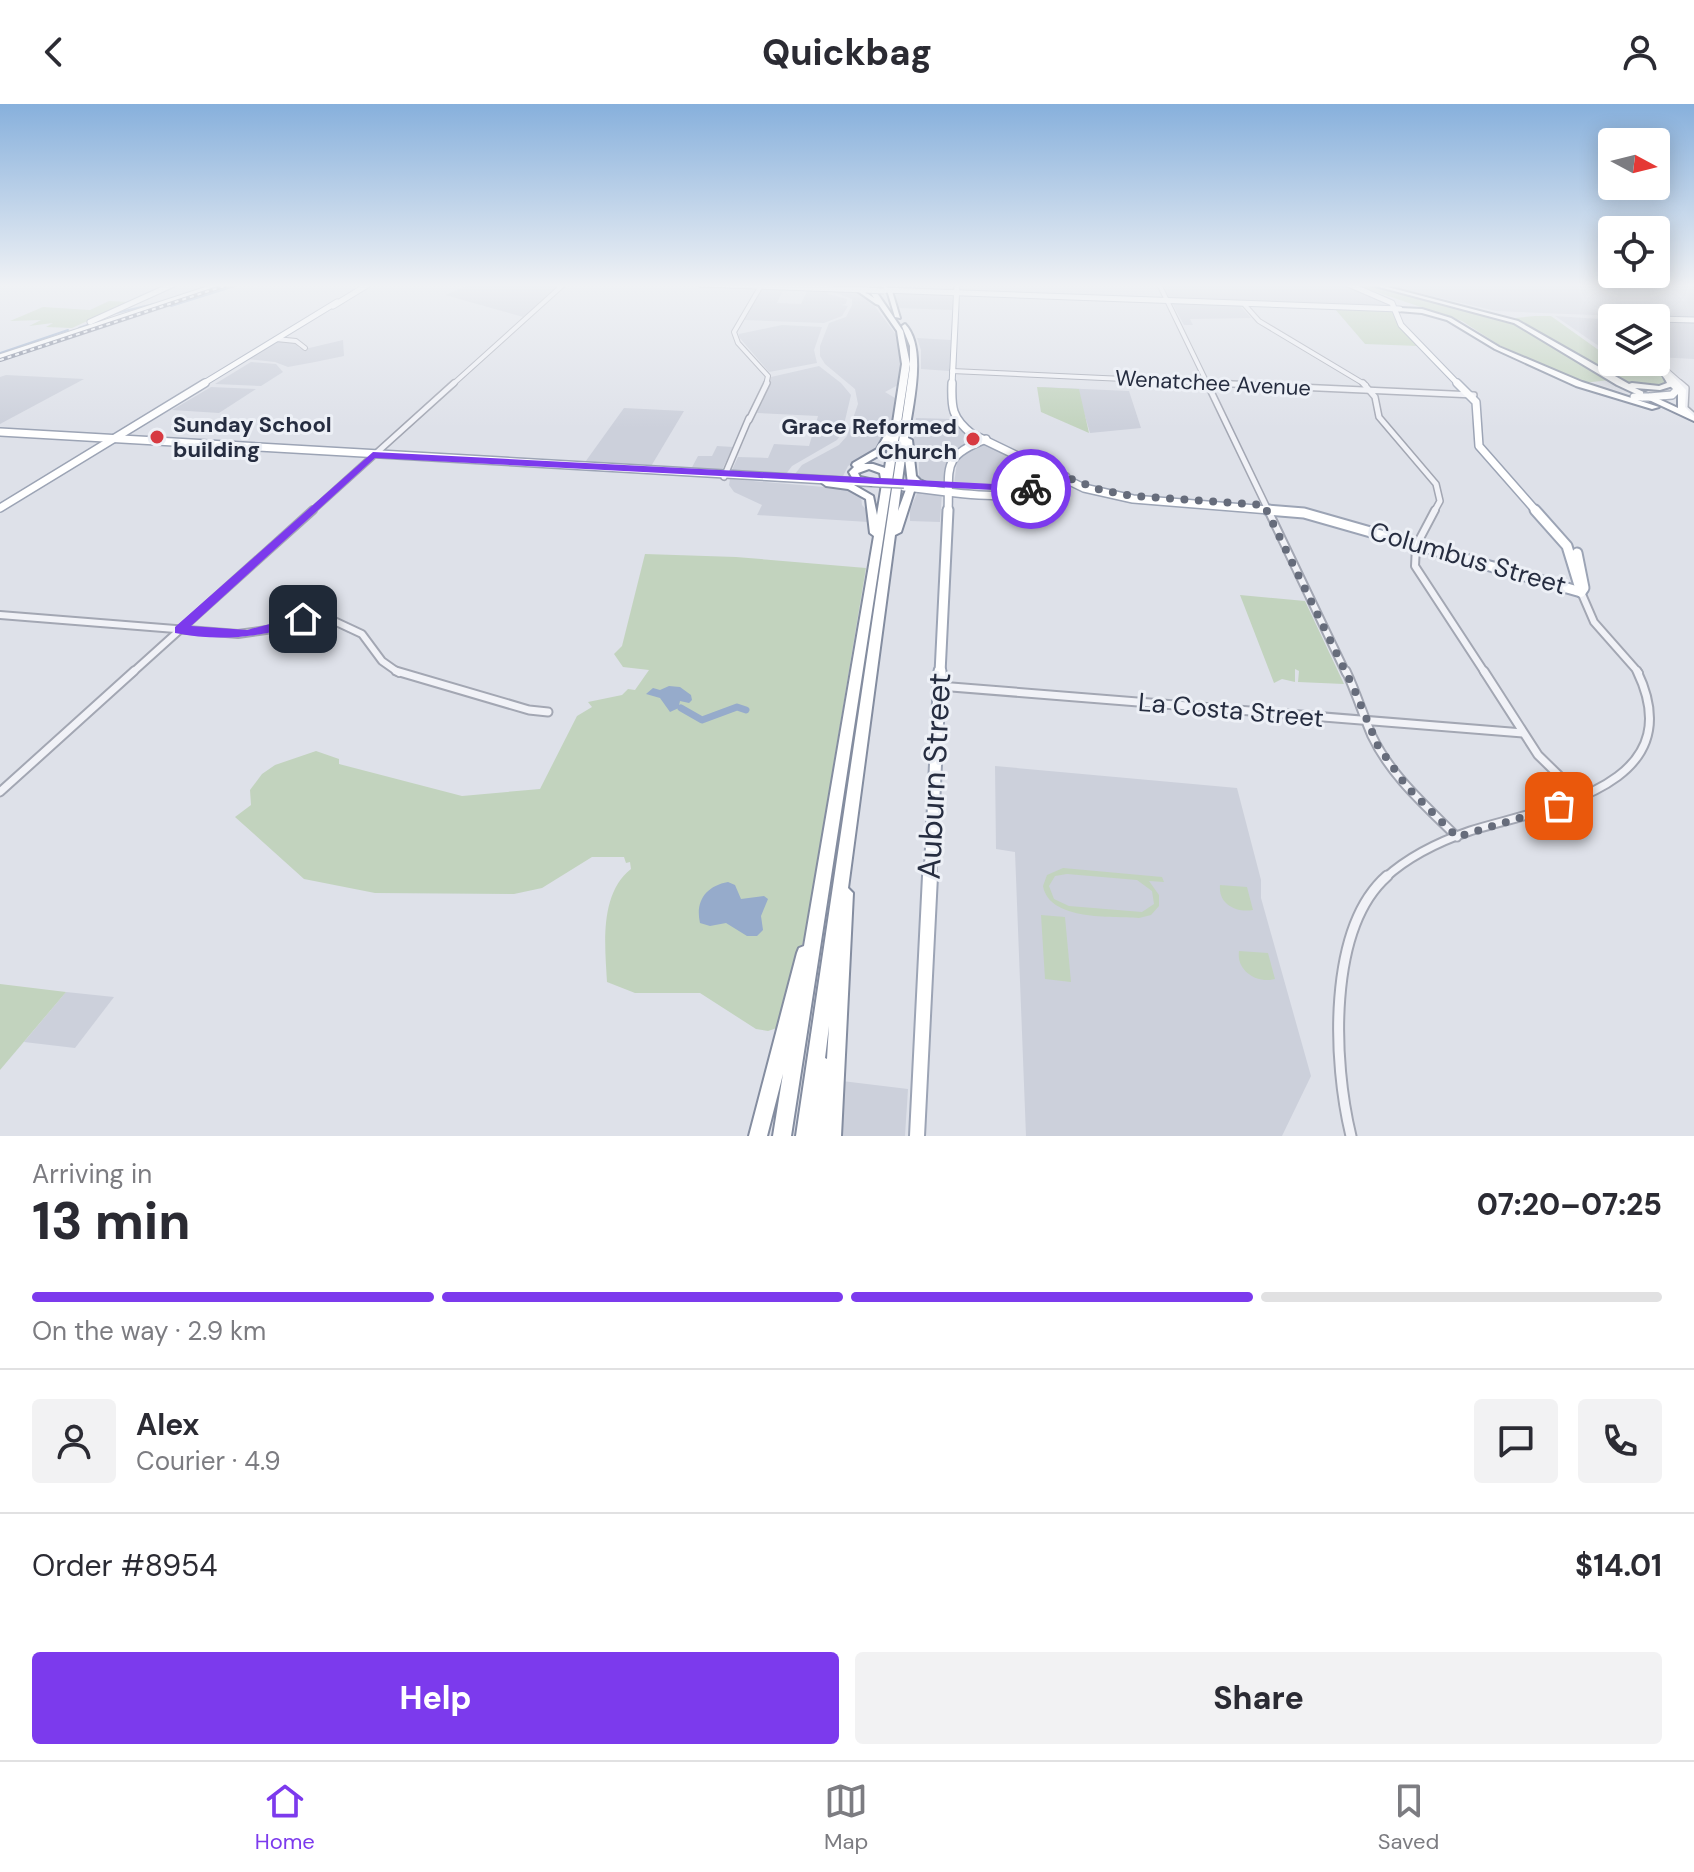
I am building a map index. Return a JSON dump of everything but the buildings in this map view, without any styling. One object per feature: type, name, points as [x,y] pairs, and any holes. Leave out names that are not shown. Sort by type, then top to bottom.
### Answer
[{"type":"highway","points":[[805,1136],[854,793],[882,556],[902,420],[906,350],[900,332]]},
{"type":"highway","points":[[882,512],[914,355],[908,332]]},
{"type":"highway","points":[[1470,332],[1493,347],[1584,386],[1694,419]]},
{"type":"highway","points":[[1533,332],[1591,367],[1694,419]]},
{"type":"highway","points":[[1591,367],[1598,370]]},
{"type":"highway","points":[[1610,376],[1649,388],[1671,385],[1667,376]]},
{"type":"highway","points":[[1668,376],[1682,390],[1683,410],[1694,419]]},
{"type":"highway","points":[[1642,397],[1598,386],[1607,382],[1623,386],[1694,419]]},
{"type":"highway","points":[[1584,386],[1642,397]]},
{"type":"highway","points":[[849,482],[851,468],[876,454],[902,420]]},
{"type":"highway","points":[[782,1136],[815,926],[882,556],[908,484],[902,420]]},
{"type":"highway","points":[[877,483],[857,479],[853,472],[868,466],[883,471],[882,556]]},
{"type":"highway","points":[[908,484],[917,482],[927,485]]},
{"type":"highway","points":[[826,483],[851,487],[870,498],[882,556]]},
{"type":"highway","points":[[832,1136],[854,793]]},
{"type":"highway","points":[[758,1136],[799,973],[815,926]]},
{"type":"highway","points":[[817,1136],[829,954]]},
{"type":"main road","points":[[50,340],[67,332]]},
{"type":"main road","points":[[0,357],[75,332]]},
{"type":"main road","points":[[0,508],[287,332]]},
{"type":"main road","name":"Columbus Street","points":[[956,332],[953,416],[963,428],[1084,488],[1133,499],[1264,506],[1304,513],[1581,592]]},
{"type":"main road","points":[[1408,332],[1472,394],[1483,409],[1483,446],[1573,546],[1581,567],[1584,588],[1581,592]]},
{"type":"main road","points":[[1642,397],[1677,391],[1668,376]]},
{"type":"main road","points":[[0,433],[436,461],[849,482]]},
{"type":"main road","name":"Auburn Street","points":[[917,1136],[948,488],[952,455],[985,439]]},
{"type":"main road","points":[[112,440],[1029,493],[1050,488],[1065,478]]},
{"type":"main road","points":[[927,485],[948,488]]},
{"type":"street","points":[[0,792],[510,332]]},
{"type":"street","points":[[724,476],[768,384],[761,365],[738,343],[734,332]]},
{"type":"street","points":[[1183,332],[1378,746],[1399,777],[1457,837]]},
{"type":"street","points":[[1278,332],[1354,376],[1370,390],[1376,399],[1379,417],[1439,490],[1440,501],[1417,545],[1413,559],[1416,569],[1548,768],[1583,799]]},
{"type":"street","points":[[276,339],[296,341],[305,348]]},
{"type":"street","name":"Wenatchee Avenue","points":[[954,371],[1472,394]]},
{"type":"street","points":[[1670,375],[1686,388],[1685,408],[1694,419]]},
{"type":"street","points":[[1581,592],[1590,617],[1629,660],[1645,683],[1654,703],[1658,725]]},
{"type":"street","points":[[0,615],[255,633],[288,625],[317,613],[362,634],[386,665],[400,674],[529,710],[548,712]]},
{"type":"street","name":"La Costa Street","points":[[939,686],[1523,733]]},
{"type":"street","points":[[1351,1136],[1338,1055],[1344,966],[1352,927],[1366,897],[1388,872],[1419,851],[1583,799],[1615,787],[1638,771]]},
{"type":"shaded area","points":[[77,332],[92,332],[1,362]]},
{"type":"shaded area","points":[[820,332],[814,350],[817,363],[769,372],[739,334]]},
{"type":"shaded area","points":[[825,332],[894,332],[897,336],[901,369],[898,385],[885,392],[895,398],[893,418],[877,450],[848,466],[842,478],[795,474],[802,465],[839,445],[847,436],[858,404],[855,389],[825,364],[820,356]]},
{"type":"shaded area","points":[[1579,332],[1598,332],[1598,345]]},
{"type":"shaded area","points":[[1670,332],[1694,332],[1694,359],[1670,358]]},
{"type":"shaded area","points":[[917,338],[951,340],[949,371],[921,369],[921,350]]},
{"type":"shaded area","points":[[343,340],[344,356],[315,362],[288,367],[275,362],[247,359],[277,341],[296,343],[299,348],[305,349]]},
{"type":"shaded area","points":[[251,362],[276,364],[283,372],[261,386],[215,384]]},
{"type":"shaded area","points":[[819,366],[851,395],[842,433],[837,440],[792,466],[786,474],[731,472],[738,457],[768,458],[774,444],[809,446],[818,416],[757,413],[771,377]]},
{"type":"shaded area","points":[[0,377],[84,379],[0,424]]},
{"type":"shaded area","points":[[211,387],[256,389],[219,413],[172,410]]},
{"type":"shaded area","points":[[1039,387],[1129,391],[1141,428],[1090,433],[1080,399]]},
{"type":"shaded area","points":[[624,408],[684,411],[650,468],[583,465]]},
{"type":"shaded area","points":[[916,418],[952,419],[976,439],[948,452],[943,484],[919,481],[919,455],[913,443]]},
{"type":"shaded area","points":[[984,443],[1056,478],[1022,489],[954,484],[958,455]]},
{"type":"shaded area","points":[[717,446],[733,447],[721,472],[690,471],[698,456],[712,456]]},
{"type":"shaded area","points":[[730,479],[848,489],[861,495],[862,505],[868,511],[868,522],[757,515],[762,505],[734,492],[729,485]]},
{"type":"shaded area","points":[[918,491],[942,492],[940,522],[910,521],[910,510]]},
{"type":"shaded area","points":[[995,766],[1237,788],[1261,880],[1261,898],[1311,1076],[1282,1136],[1026,1136],[1015,852],[996,849]]},
{"type":"shaded area","points":[[66,992],[114,997],[75,1048],[24,1042]]},
{"type":"shaded area","points":[[842,1081],[908,1089],[905,1136],[841,1136]]},
{"type":"green space","points":[[1355,332],[1404,332],[1419,346],[1365,344]]},
{"type":"green space","points":[[1479,332],[1527,332],[1598,373],[1598,376],[1610,380],[1583,383],[1499,345]]},
{"type":"green space","points":[[1537,332],[1574,332],[1598,350],[1598,369]]},
{"type":"green space","points":[[1612,376],[1661,376],[1667,382],[1652,386]]},
{"type":"green space","points":[[1037,387],[1079,389],[1089,433],[1041,412]]},
{"type":"green space","points":[[645,554],[736,557],[866,568],[806,930],[780,1027],[768,1031],[756,1029],[700,993],[635,993],[607,982],[606,921],[613,892],[631,869],[630,862],[626,863],[624,857],[592,857],[542,888],[514,894],[375,893],[304,879],[235,817],[251,805],[250,790],[262,774],[275,765],[316,751],[339,759],[339,764],[462,796],[540,789],[577,716],[592,707],[588,702],[622,695],[628,689],[635,690],[649,670],[623,667],[614,654],[622,646]]},
{"type":"green space","points":[[1240,595],[1305,601],[1344,684],[1298,682],[1299,671],[1295,669],[1295,682],[1282,679],[1274,683]]},
{"type":"green space","points":[[1063,868],[1162,877],[1164,882],[1149,881],[1159,895],[1159,906],[1151,915],[1139,918],[1098,916],[1069,911],[1057,905],[1048,897],[1043,886],[1047,875]],"holes":[[[1067,874],[1137,880],[1152,891],[1154,904],[1142,912],[1069,906],[1054,899],[1049,886],[1055,876]]]},
{"type":"green space","points":[[1220,885],[1247,887],[1253,910],[1229,906],[1222,897]]},
{"type":"green space","points":[[1041,915],[1065,917],[1071,982],[1045,979]]},
{"type":"green space","points":[[1239,951],[1268,953],[1275,979],[1261,980],[1249,974],[1241,965]]},
{"type":"green space","points":[[0,984],[66,992],[0,1070]]},
{"type":"water","points":[[669,686],[680,687],[691,695],[692,700],[689,703],[680,701],[679,705],[683,706],[670,712],[660,698],[646,694],[653,688],[660,690]]},
{"type":"water","points":[[728,882],[735,885],[741,899],[764,896],[768,899],[761,916],[763,930],[757,936],[747,936],[726,923],[710,926],[700,923],[699,908],[704,896],[714,887]]},
{"type":"waterway","points":[[0,353],[62,332]]},
{"type":"waterway","points":[[681,708],[702,720],[737,707],[746,710]]},
{"type":"railway","points":[[0,360],[84,332]]},
{"type":"way so far","points":[[1031,489],[1066,477],[1101,490],[1133,496],[1264,505],[1354,689],[1378,746],[1399,777],[1426,807],[1457,837],[1559,806]]},
{"type":"place","name":"Sunday School building","points":[[157,437]]},
{"type":"place","name":"Grace Reformed Church","points":[[973,439]]},
{"type":"route","points":[[303,619],[273,630],[247,634],[180,630],[373,455],[1031,489]]}]
